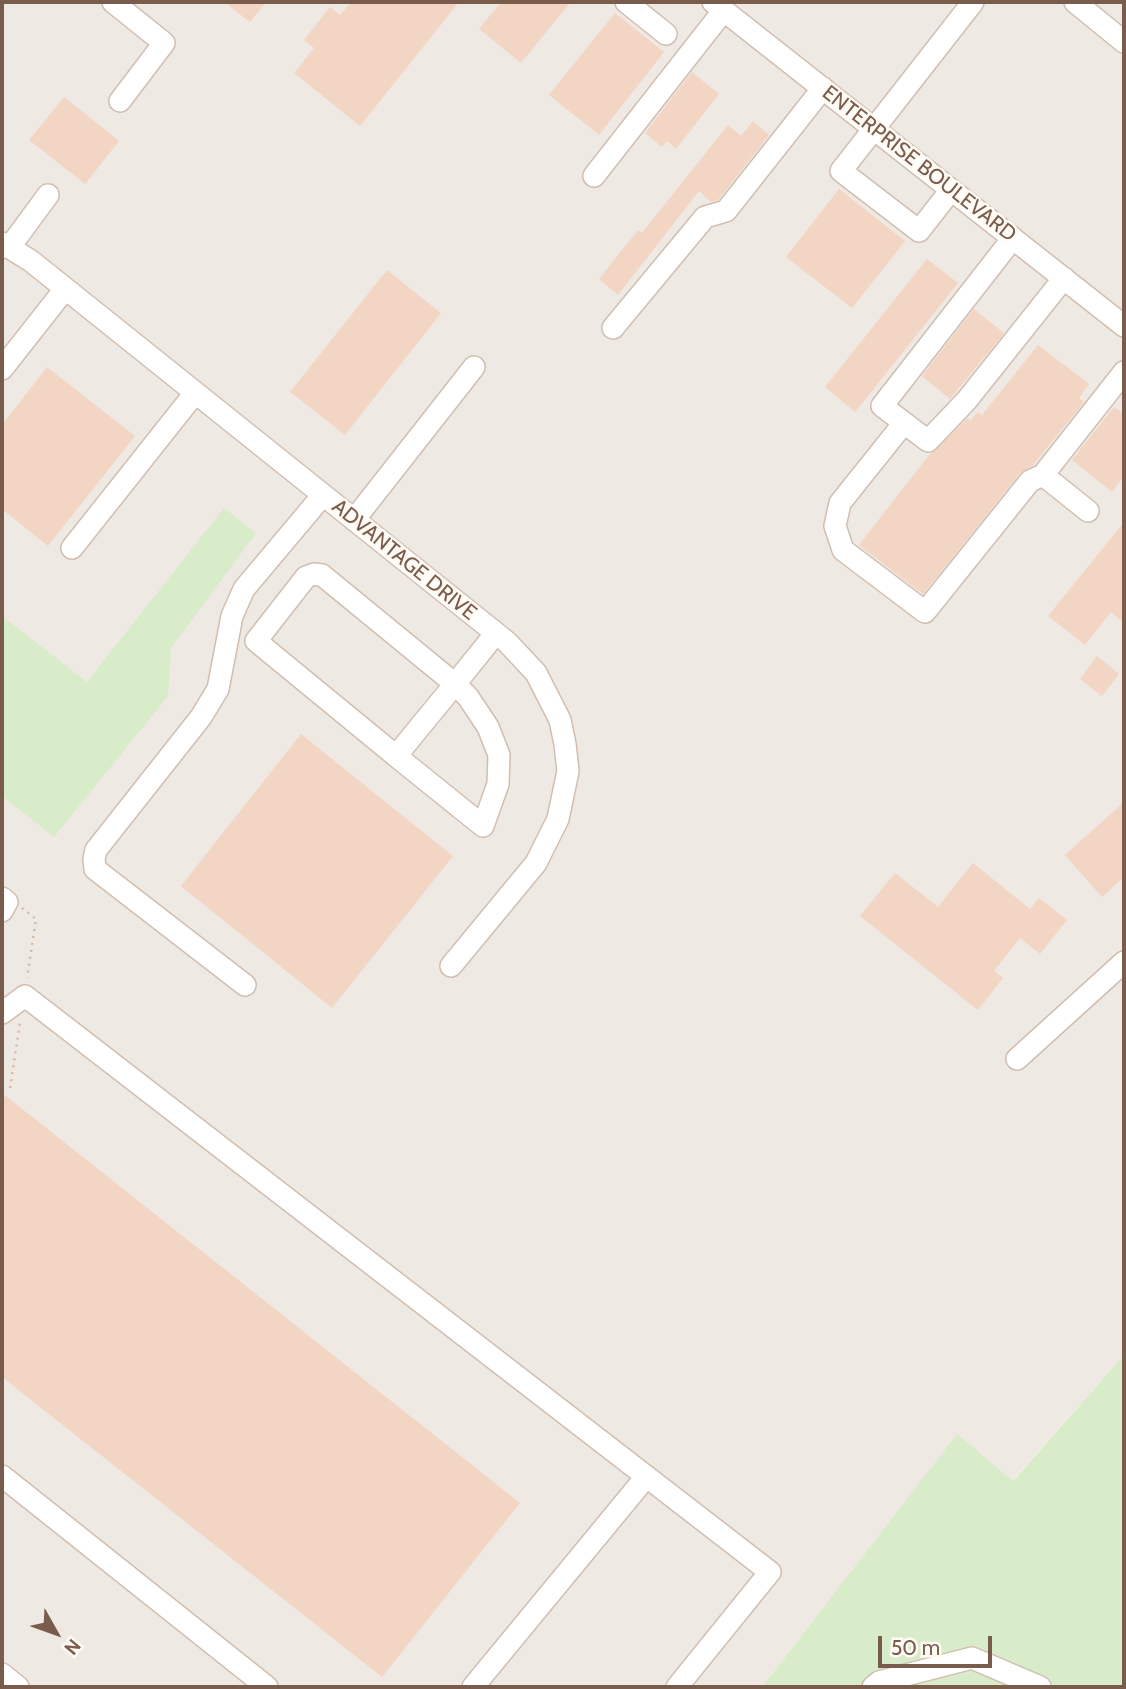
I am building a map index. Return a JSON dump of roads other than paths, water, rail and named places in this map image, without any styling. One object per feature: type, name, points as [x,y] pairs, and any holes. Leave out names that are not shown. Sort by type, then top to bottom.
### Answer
[{"type":"street","points":[[113,2],[164,43],[120,101]]},
{"type":"street","points":[[626,2],[666,34]]},
{"type":"street","points":[[951,190],[919,231],[841,172],[973,2]]},
{"type":"street","points":[[1075,2],[1124,41]]},
{"type":"street","points":[[594,176],[719,6]]},
{"type":"street","name":"ENTERPRISE BOULEVARD","points":[[719,6],[1124,326]]},
{"type":"street","points":[[613,328],[705,217],[726,211],[823,88]]},
{"type":"street","points":[[5,245],[48,195]]},
{"type":"street","points":[[1013,238],[882,406],[928,441],[967,400],[1064,278]]},
{"type":"street","name":"ADVANTAGE DRIVE","points":[[5,245],[65,289],[496,633],[520,654],[549,695],[560,720],[568,771],[564,796],[548,842],[536,863],[451,966]]},
{"type":"street","points":[[2,369],[65,289]]},
{"type":"street","points":[[354,520],[474,367]]},
{"type":"street","points":[[904,422],[840,503],[835,526],[843,550],[925,612],[1030,481],[1043,475],[1124,372]]},
{"type":"street","points":[[72,548],[195,393]]},
{"type":"street","points":[[1043,475],[1088,511]]},
{"type":"street","points":[[245,985],[95,869],[94,859],[96,849],[201,717],[218,689],[232,616],[244,589],[323,495]]},
{"type":"street","points":[[229,635],[256,641],[483,826],[498,784],[499,755],[488,727],[455,684],[322,575],[306,577],[256,641]]},
{"type":"street","points":[[396,756],[496,633]]},
{"type":"street","points":[[2,898],[7,902],[2,911]]},
{"type":"street","points":[[1017,1059],[1124,962]]},
{"type":"street","points":[[2,1013],[25,996],[769,1572],[677,1687]]},
{"type":"street","points":[[2,1476],[267,1687]]},
{"type":"street","points":[[473,1687],[646,1477]]},
{"type":"street","points":[[873,1687],[879,1682],[972,1658],[1040,1687]]},
{"type":"street","points":[[2,1674],[18,1687]]}]
